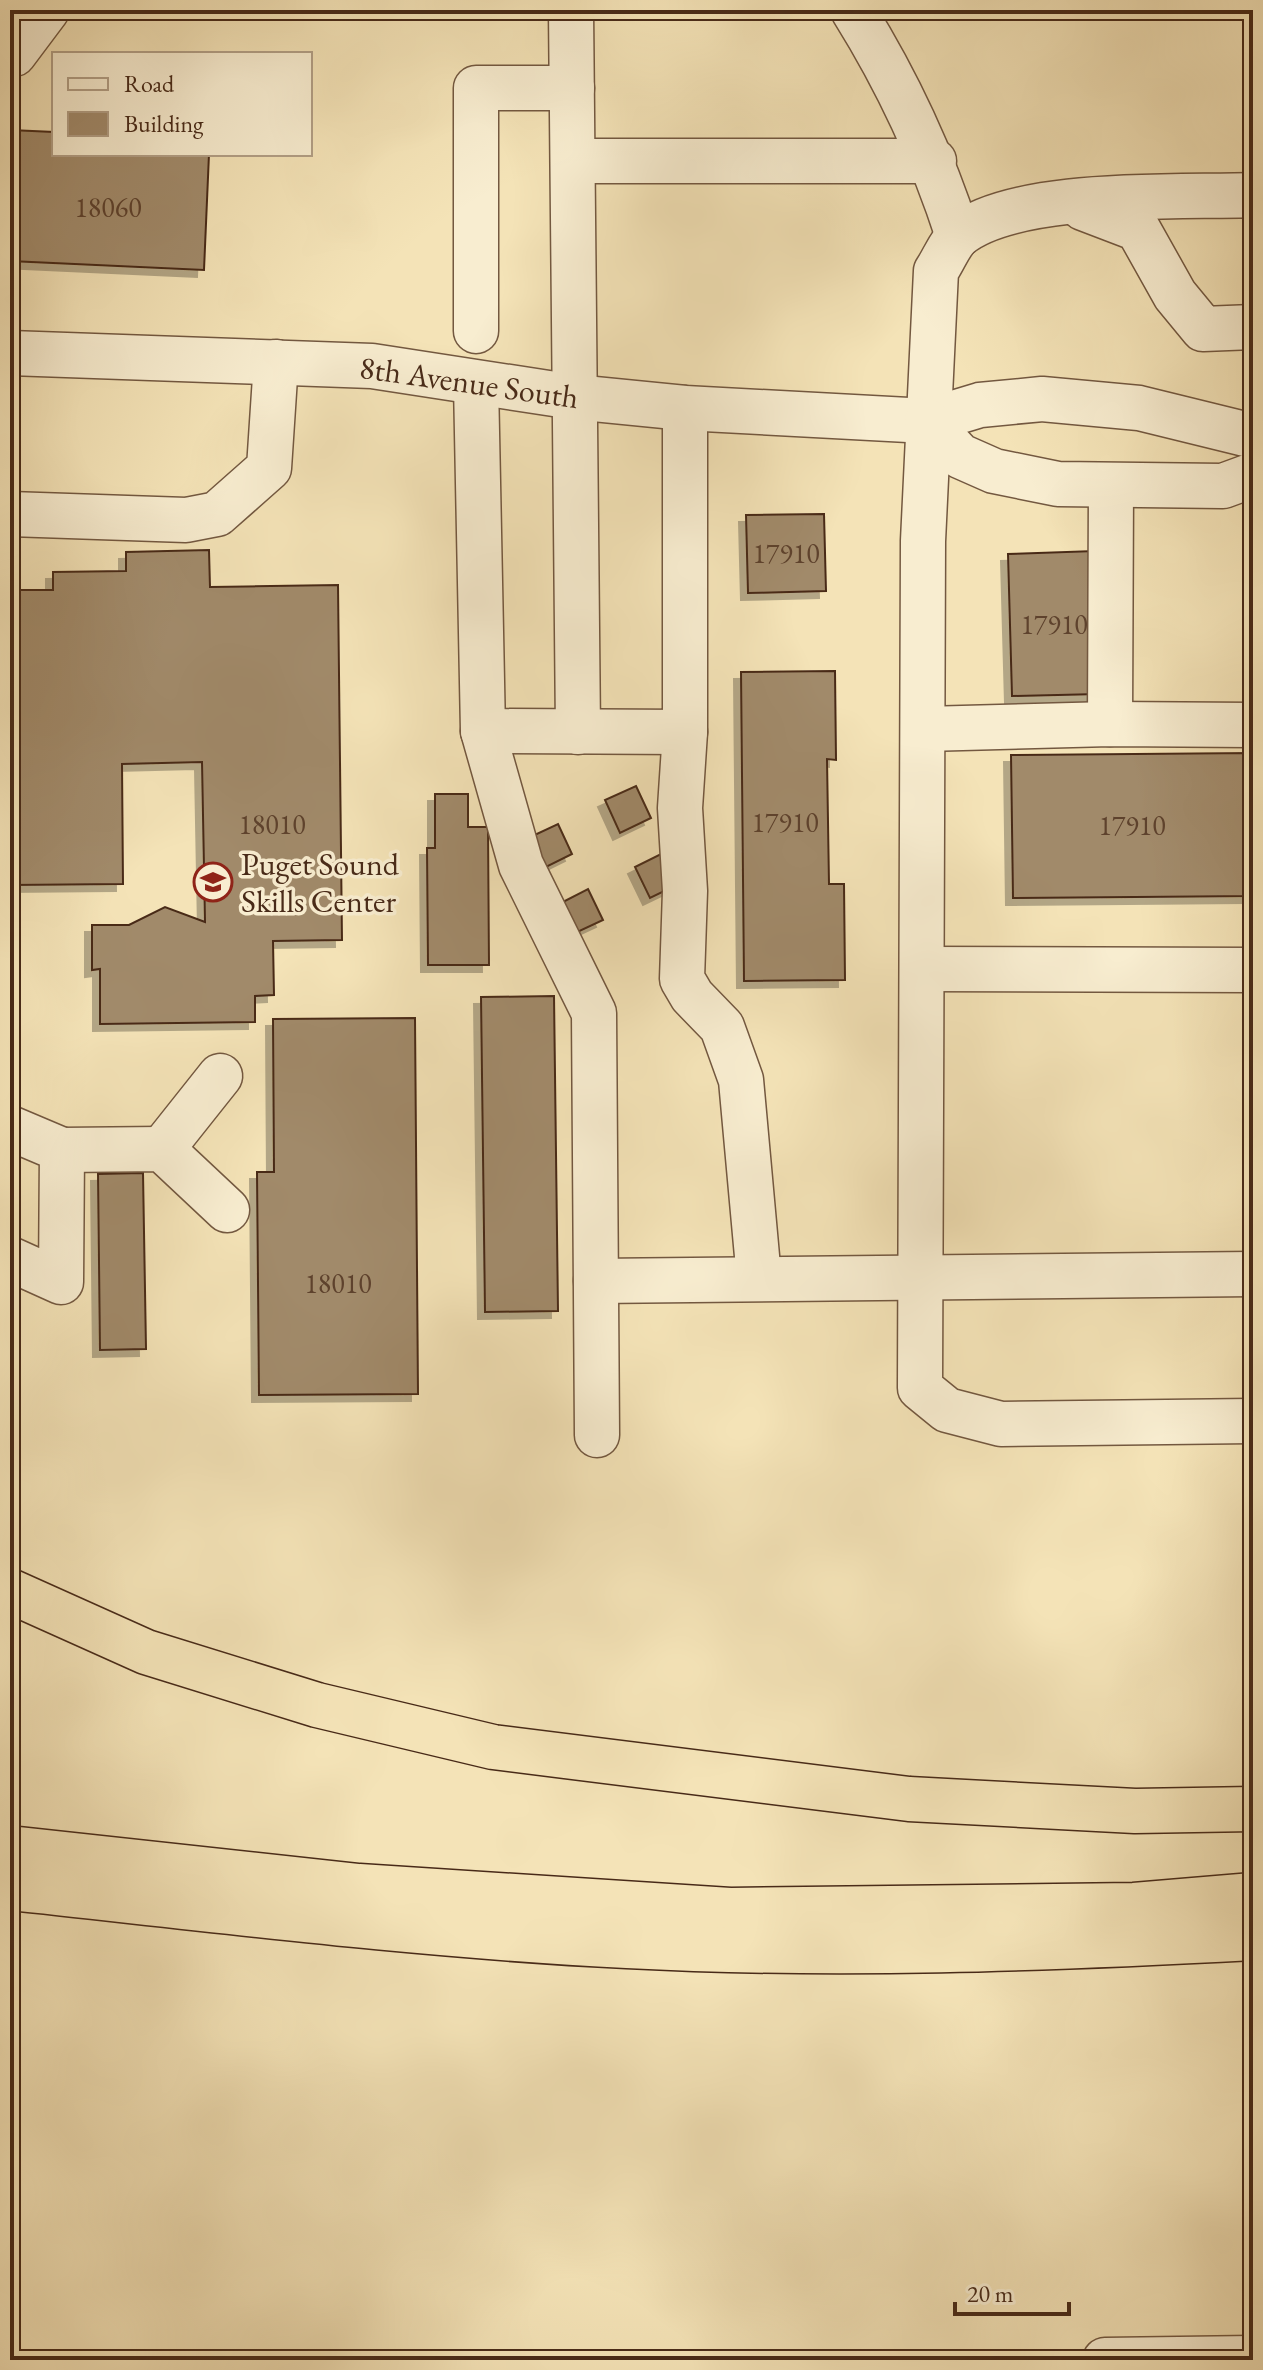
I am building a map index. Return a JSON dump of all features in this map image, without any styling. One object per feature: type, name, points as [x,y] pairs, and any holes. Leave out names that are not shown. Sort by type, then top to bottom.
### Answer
[{"type":"highway","points":[[10,1591],[146,1652],[317,1705],[493,1747],[909,1799],[1135,1811],[1253,1809]]},
{"type":"highway","points":[[10,1848],[359,1886],[730,1910],[1134,1905],[1253,1895]]},
{"type":"highway","points":[[10,1888],[377,1927],[630,1947],[1014,1950],[1253,1938]]},
{"type":"street","points":[[10,54],[14,54],[47,10]]},
{"type":"street","points":[[571,10],[578,732]]},
{"type":"street","points":[[853,10],[884,58],[934,161],[958,236]]},
{"type":"street","points":[[476,331],[476,88],[572,88]]},
{"type":"street","points":[[573,161],[934,161]]},
{"type":"street","points":[[1253,195],[1066,202],[999,216],[958,236],[936,271],[923,541],[925,729],[920,1388],[947,1410],[1001,1424],[1253,1421]]},
{"type":"street","points":[[1066,202],[1138,229],[1175,295],[1203,329],[1253,327]]},
{"type":"street","name":"8th Avenue South","points":[[10,353],[372,366],[574,397],[685,408],[927,421],[980,405],[1042,399],[1139,408],[1253,436]]},
{"type":"street","points":[[10,514],[186,520],[217,514],[269,468],[276,362]]},
{"type":"street","points":[[476,383],[483,731],[521,865],[594,1013],[597,1435]]},
{"type":"street","points":[[685,408],[685,732],[680,808],[685,891],[682,979],[692,996],[722,1027],[741,1080],[759,1278]]},
{"type":"street","points":[[927,421],[960,456],[994,471],[1058,484],[1223,486],[1253,475]]},
{"type":"street","points":[[1110,724],[1111,486]]},
{"type":"street","points":[[925,729],[1110,724],[1253,725]]},
{"type":"street","points":[[483,731],[685,732]]},
{"type":"street","points":[[924,969],[1253,970]]},
{"type":"street","points":[[162,1149],[220,1076]]},
{"type":"street","points":[[10,1128],[62,1150],[162,1149],[227,1210]]},
{"type":"street","points":[[10,1259],[61,1282],[62,1150]]},
{"type":"street","points":[[596,1281],[921,1275],[1253,1274]]},
{"type":"street","points":[[1105,2360],[1253,2358]]},
{"type":"building","points":[[10,130],[52,132],[52,156],[209,156],[204,270],[10,261]]},
{"type":"building","points":[[824,514],[826,591],[748,593],[746,515]]},
{"type":"building","points":[[209,550],[210,587],[338,585],[342,940],[273,941],[274,995],[255,996],[255,1022],[100,1024],[100,969],[92,970],[92,925],[129,925],[165,907],[205,922],[202,762],[122,764],[123,884],[10,885],[10,583],[12,590],[53,590],[53,572],[126,571],[126,552]]},
{"type":"building","points":[[1095,551],[1099,694],[1012,696],[1008,554]]},
{"type":"building","points":[[835,671],[836,760],[827,759],[829,884],[844,884],[845,980],[744,981],[741,672]]},
{"type":"building","points":[[1253,753],[1253,896],[1013,898],[1011,755]]},
{"type":"building","points":[[636,786],[651,818],[620,833],[605,800]]},
{"type":"building","points":[[435,794],[468,794],[468,827],[488,827],[489,965],[428,965],[427,848],[435,848]]},
{"type":"building","points":[[558,824],[572,854],[540,870],[526,839]]},
{"type":"building","points":[[667,851],[683,882],[650,898],[635,867]]},
{"type":"building","points":[[588,889],[603,920],[571,935],[557,905]]},
{"type":"building","points":[[554,996],[558,1311],[485,1312],[481,997]]},
{"type":"building","points":[[415,1018],[418,1394],[259,1395],[257,1172],[274,1172],[273,1019]]},
{"type":"building","points":[[143,1173],[146,1349],[100,1350],[98,1174]]},
{"type":"place","name":"Puget Sound Skills Center","points":[[213,882]]}]
